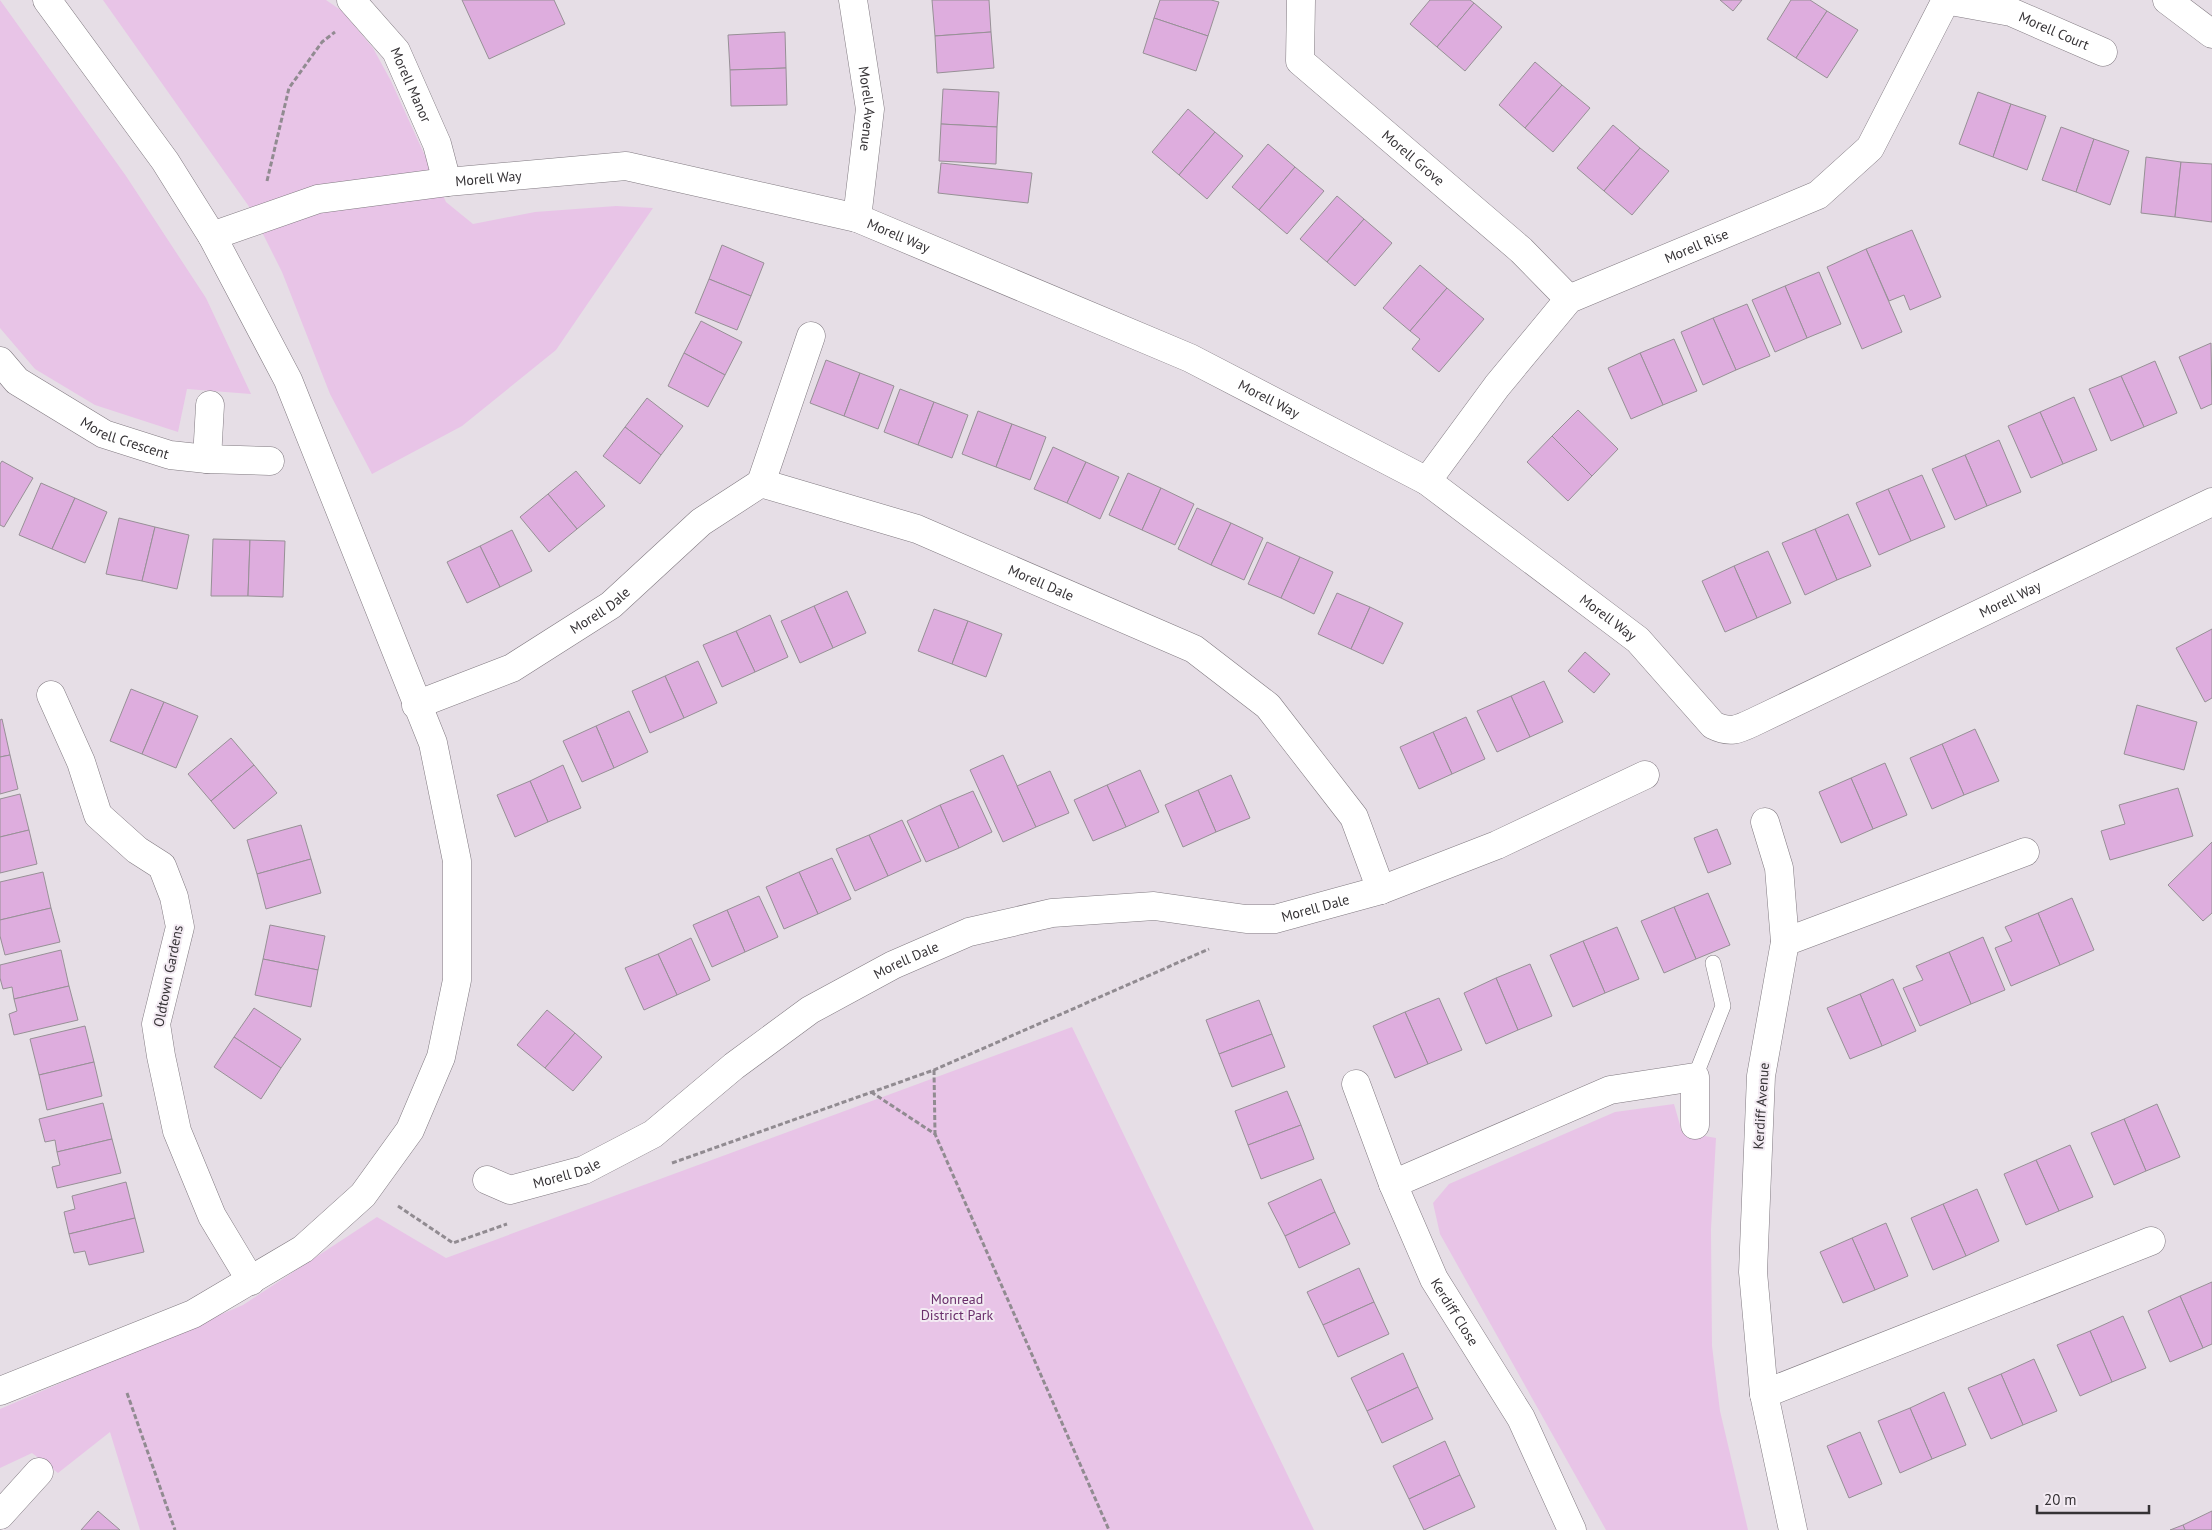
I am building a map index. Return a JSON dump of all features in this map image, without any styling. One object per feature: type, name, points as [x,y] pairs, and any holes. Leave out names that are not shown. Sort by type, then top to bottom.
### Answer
[{"type":"street","points":[[0,1391],[193,1314],[303,1249],[362,1195],[410,1130],[442,1057],[457,980],[457,861],[433,743],[416,705],[288,380],[212,236],[164,161],[47,0]]},
{"type":"street","name":"Morell Manor","points":[[351,0],[396,51],[437,144],[448,182]]},
{"type":"street","name":"Morell Avenue","points":[[853,0],[870,109],[857,218]]},
{"type":"street","name":"Morell Grove","points":[[1301,0],[1300,61],[1521,250],[1569,299]]},
{"type":"street","name":"Morell Rise","points":[[1427,481],[1497,386],[1569,299],[1818,196],[1870,148],[1946,0]]},
{"type":"street","name":"Morell Court","points":[[1946,0],[2012,12],[2102,52]]},
{"type":"street","points":[[2167,0],[2212,34]]},
{"type":"street","name":"Morell Way","points":[[212,236],[249,225],[318,199],[448,182],[626,166],[857,218],[1190,358],[1427,481],[1638,640],[1714,725],[1726,731],[1740,729],[2212,502]]},
{"type":"street","points":[[762,483],[812,336]]},
{"type":"street","name":"Morell Crescent","points":[[0,360],[17,381],[104,434],[170,455],[207,459],[270,461]]},
{"type":"street","points":[[207,459],[210,405]]},
{"type":"street","name":"Morell Dale","points":[[416,705],[512,668],[611,605],[701,522],[762,483],[917,529],[1194,649],[1268,706],[1354,817],[1382,890]]},
{"type":"street","name":"Oldtown Gardens","points":[[52,695],[81,762],[98,815],[137,850],[162,866],[174,897],[180,927],[156,1024],[161,1056],[177,1131],[212,1216],[251,1281]]},
{"type":"street","name":"Morell Dale","points":[[487,1180],[510,1190],[584,1170],[653,1134],[734,1066],[810,1010],[893,964],[969,932],[1052,913],[1154,906],[1246,919],[1276,919],[1382,890],[1497,845],[1645,775]]},
{"type":"street","name":"Kerdiff Avenue","points":[[1765,822],[1779,868],[1785,942],[1761,1085],[1753,1272],[1764,1394],[1793,1530]]},
{"type":"street","points":[[1785,942],[2025,852]]},
{"type":"street","points":[[1393,1184],[1610,1090],[1695,1077],[1695,1125]]},
{"type":"street","name":"Kerdiff Close","points":[[1356,1084],[1393,1184],[1434,1278],[1521,1418],[1572,1530]]},
{"type":"street","points":[[1764,1394],[2151,1241]]},
{"type":"street","points":[[0,1515],[39,1472]]},
{"type":"lane","points":[[1695,1077],[1723,1006],[1712,963]]},
{"type":"path","points":[[266,182],[289,88],[322,42],[342,26]]},
{"type":"path","points":[[666,1166],[934,1070],[1240,935],[1246,919]]},
{"type":"path","points":[[934,1070],[935,1134],[1109,1530]]},
{"type":"path","points":[[870,1092],[935,1134]]},
{"type":"path","points":[[394,1203],[453,1243],[508,1223]]},
{"type":"path","points":[[127,1393],[175,1530]]},
{"type":"green space","points":[[0,0],[126,176],[206,298],[251,394],[187,389],[178,432],[95,405],[35,369],[0,328]]},
{"type":"green space","points":[[103,0],[326,0],[342,11],[373,48],[391,81],[446,202],[473,224],[535,212],[616,206],[653,208],[556,350],[462,426],[372,474],[330,394],[282,272],[250,208]]},
{"type":"green space","name":"Monread District Park","points":[[1072,1027],[1314,1530],[140,1530],[110,1432],[58,1473],[32,1453],[0,1468],[0,1409],[243,1305],[377,1217],[446,1258]]},
{"type":"green space","points":[[1674,1104],[1682,1132],[1716,1138],[1711,1229],[1712,1346],[1720,1411],[1748,1530],[1606,1530],[1440,1234],[1433,1203],[1449,1184],[1615,1112]]},
{"type":"building","points":[[462,0],[554,0],[565,24],[489,59]]},
{"type":"building","points":[[932,0],[989,0],[991,32],[935,36]]},
{"type":"building","points":[[1160,0],[1211,0],[1219,2],[1208,36],[1154,18]]},
{"type":"building","points":[[1430,0],[1470,0],[1474,3],[1437,47],[1410,24]]},
{"type":"building","points":[[1720,0],[1742,0],[1733,11]]},
{"type":"building","points":[[1791,0],[1810,0],[1827,11],[1796,58],[1767,39]]},
{"type":"building","points":[[1474,3],[1502,27],[1465,71],[1437,47]]},
{"type":"building","points":[[1827,11],[1858,30],[1827,78],[1796,58]]},
{"type":"building","points":[[1154,18],[1208,36],[1196,71],[1143,53]]},
{"type":"building","points":[[785,32],[786,68],[730,70],[728,35]]},
{"type":"building","points":[[991,32],[994,68],[937,73],[935,36]]},
{"type":"building","points":[[1535,62],[1562,85],[1525,128],[1499,105]]},
{"type":"building","points":[[786,68],[787,105],[731,106],[730,70]]},
{"type":"building","points":[[1562,85],[1590,108],[1553,152],[1525,128]]},
{"type":"building","points":[[943,89],[999,92],[997,127],[941,124]]},
{"type":"building","points":[[1978,92],[2011,104],[1993,157],[1959,144]]},
{"type":"building","points":[[2011,104],[2046,116],[2027,170],[1993,157]]},
{"type":"building","points":[[1188,109],[1215,132],[1179,175],[1152,152]]},
{"type":"building","points":[[941,124],[997,127],[996,164],[939,161]]},
{"type":"building","points":[[1613,125],[1640,148],[1604,191],[1577,168]]},
{"type":"building","points":[[2061,127],[2094,139],[2076,192],[2042,180]]},
{"type":"building","points":[[1215,132],[1243,156],[1207,199],[1179,175]]},
{"type":"building","points":[[2094,139],[2129,151],[2110,205],[2076,192]]},
{"type":"building","points":[[1268,144],[1295,167],[1259,210],[1232,187]]},
{"type":"building","points":[[1640,148],[1669,171],[1632,215],[1604,191]]},
{"type":"building","points":[[2146,157],[2181,162],[2175,217],[2141,213]]},
{"type":"building","points":[[2181,162],[2212,164],[2212,222],[2175,217]]},
{"type":"building","points":[[941,163],[1032,173],[1028,203],[938,193]]},
{"type":"building","points":[[1295,167],[1324,191],[1287,234],[1259,210]]},
{"type":"building","points":[[1337,196],[1364,219],[1327,262],[1300,239]]},
{"type":"building","points":[[1364,219],[1392,243],[1355,286],[1327,262]]},
{"type":"building","points":[[1912,230],[1941,297],[1910,310],[1904,295],[1889,301],[1866,249]]},
{"type":"building","points":[[722,245],[764,263],[751,296],[709,279]]},
{"type":"building","points":[[1866,249],[1902,332],[1862,349],[1827,267]]},
{"type":"building","points":[[1420,265],[1447,288],[1410,331],[1383,308]]},
{"type":"building","points":[[1819,272],[1841,324],[1807,338],[1785,286]]},
{"type":"building","points":[[709,279],[751,296],[737,330],[695,313]]},
{"type":"building","points":[[1785,286],[1807,338],[1775,352],[1752,300]]},
{"type":"building","points":[[1447,288],[1484,319],[1439,372],[1412,349],[1420,339],[1410,331]]},
{"type":"building","points":[[1747,304],[1770,356],[1736,370],[1713,318]]},
{"type":"building","points":[[1713,318],[1736,370],[1703,385],[1681,332]]},
{"type":"building","points":[[701,321],[742,342],[725,375],[684,353]]},
{"type":"building","points":[[1674,339],[1697,391],[1663,405],[1640,353]]},
{"type":"building","points":[[2211,343],[2212,404],[2201,409],[2179,357]]},
{"type":"building","points":[[684,353],[725,375],[708,407],[668,386]]},
{"type":"building","points":[[1640,353],[1663,405],[1631,419],[1608,368]]},
{"type":"building","points":[[826,360],[860,373],[844,416],[810,403]]},
{"type":"building","points":[[2155,361],[2177,413],[2144,427],[2121,376]]},
{"type":"building","points":[[860,373],[894,386],[878,429],[844,416]]},
{"type":"building","points":[[2121,376],[2144,427],[2111,441],[2089,389]]},
{"type":"building","points":[[900,389],[934,402],[918,445],[884,432]]},
{"type":"building","points":[[2074,397],[2097,450],[2063,464],[2040,412]]},
{"type":"building","points":[[647,398],[683,426],[661,455],[625,427]]},
{"type":"building","points":[[934,402],[968,415],[952,458],[918,445]]},
{"type":"building","points":[[1578,410],[1618,449],[1592,476],[1552,436]]},
{"type":"building","points":[[978,411],[1012,424],[996,467],[962,454]]},
{"type":"building","points":[[2040,412],[2063,464],[2031,478],[2008,426]]},
{"type":"building","points":[[1012,424],[1046,437],[1030,480],[996,467]]},
{"type":"building","points":[[625,427],[661,455],[640,484],[603,456]]},
{"type":"building","points":[[1552,436],[1592,476],[1568,501],[1527,462]]},
{"type":"building","points":[[1999,440],[2021,492],[1987,506],[1965,455]]},
{"type":"building","points":[[1053,447],[1086,462],[1067,503],[1034,489]]},
{"type":"building","points":[[1965,455],[1987,506],[1955,520],[1932,469]]},
{"type":"building","points":[[2,461],[33,478],[4,527],[0,525],[0,464]]},
{"type":"building","points":[[1086,462],[1119,477],[1100,519],[1067,503]]},
{"type":"building","points":[[576,471],[605,506],[577,529],[548,494]]},
{"type":"building","points":[[1128,473],[1161,488],[1142,530],[1109,515]]},
{"type":"building","points":[[1922,475],[1945,527],[1911,541],[1888,489]]},
{"type":"building","points":[[41,483],[75,498],[52,549],[19,535]]},
{"type":"building","points":[[1161,488],[1194,504],[1175,545],[1142,530]]},
{"type":"building","points":[[1888,489],[1911,541],[1879,555],[1856,503]]},
{"type":"building","points":[[548,494],[577,529],[549,552],[520,517]]},
{"type":"building","points":[[75,498],[107,512],[85,563],[52,549]]},
{"type":"building","points":[[1197,508],[1231,523],[1211,565],[1178,549]]},
{"type":"building","points":[[1848,514],[1871,566],[1837,580],[1815,529]]},
{"type":"building","points":[[119,518],[155,527],[142,581],[106,574]]},
{"type":"building","points":[[1231,523],[1263,538],[1244,580],[1211,565]]},
{"type":"building","points":[[155,527],[189,535],[177,589],[142,581]]},
{"type":"building","points":[[1815,529],[1837,580],[1805,595],[1782,543]]},
{"type":"building","points":[[512,530],[532,571],[500,587],[480,546]]},
{"type":"building","points":[[213,539],[250,540],[248,596],[211,596]]},
{"type":"building","points":[[250,540],[285,541],[283,597],[248,596]]},
{"type":"building","points":[[1267,542],[1300,557],[1281,598],[1248,584]]},
{"type":"building","points":[[480,546],[500,587],[467,603],[447,562]]},
{"type":"building","points":[[1768,551],[1791,603],[1757,618],[1734,566]]},
{"type":"building","points":[[1300,557],[1333,572],[1314,614],[1281,598]]},
{"type":"building","points":[[1734,566],[1757,618],[1725,632],[1702,581]]},
{"type":"building","points":[[847,591],[866,633],[833,648],[814,606]]},
{"type":"building","points":[[1337,593],[1370,607],[1351,649],[1318,634]]},
{"type":"building","points":[[814,606],[833,648],[800,663],[781,621]]},
{"type":"building","points":[[1370,607],[1403,623],[1383,664],[1351,649]]},
{"type":"building","points":[[934,609],[968,621],[952,664],[918,651]]},
{"type":"building","points":[[770,615],[788,657],[755,672],[736,631]]},
{"type":"building","points":[[968,621],[1002,634],[986,677],[952,664]]},
{"type":"building","points":[[2212,629],[2212,698],[2205,702],[2176,648]]},
{"type":"building","points":[[736,631],[755,672],[722,687],[703,645]]},
{"type":"building","points":[[1585,652],[1610,674],[1594,693],[1568,671]]},
{"type":"building","points":[[698,661],[717,703],[684,718],[665,676]]},
{"type":"building","points":[[665,676],[684,718],[650,733],[632,691]]},
{"type":"building","points":[[1544,681],[1563,722],[1530,737],[1511,696]]},
{"type":"building","points":[[131,689],[164,702],[142,754],[110,741]]},
{"type":"building","points":[[1511,696],[1530,737],[1497,752],[1477,711]]},
{"type":"building","points":[[164,702],[198,716],[176,768],[142,754]]},
{"type":"building","points":[[2137,705],[2197,722],[2184,770],[2124,754]]},
{"type":"building","points":[[629,711],[648,752],[614,768],[596,726]]},
{"type":"building","points":[[1466,717],[1485,759],[1452,774],[1433,732]]},
{"type":"building","points":[[2,719],[10,755],[0,757],[0,720]]},
{"type":"building","points":[[596,726],[614,768],[582,782],[563,741]]},
{"type":"building","points":[[1975,729],[1999,781],[1964,795],[1942,744]]},
{"type":"building","points":[[1433,732],[1452,774],[1419,789],[1400,747]]},
{"type":"building","points":[[231,738],[254,765],[211,801],[188,774]]},
{"type":"building","points":[[1942,744],[1964,795],[1932,809],[1910,758]]},
{"type":"building","points":[[10,755],[18,789],[0,794],[0,757]]},
{"type":"building","points":[[1003,755],[1036,827],[1003,842],[970,770]]},
{"type":"building","points":[[1885,763],[1907,815],[1873,829],[1851,778]]},
{"type":"building","points":[[254,765],[277,793],[234,829],[211,801]]},
{"type":"building","points":[[563,765],[581,808],[548,822],[530,781]]},
{"type":"building","points":[[1140,770],[1159,812],[1126,827],[1107,785]]},
{"type":"building","points":[[1050,771],[1069,813],[1036,827],[1017,786]]},
{"type":"building","points":[[1231,775],[1250,818],[1216,832],[1198,790]]},
{"type":"building","points":[[1851,778],[1873,829],[1841,843],[1819,792]]},
{"type":"building","points":[[530,781],[548,822],[515,837],[497,795]]},
{"type":"building","points":[[1107,785],[1126,827],[1093,841],[1074,800]]},
{"type":"building","points":[[2178,788],[2193,836],[2110,860],[2101,831],[2125,824],[2119,805]]},
{"type":"building","points":[[1198,790],[1216,832],[1183,847],[1165,805]]},
{"type":"building","points":[[973,791],[992,832],[959,848],[940,805]]},
{"type":"building","points":[[20,794],[29,830],[0,837],[0,799]]},
{"type":"building","points":[[940,805],[959,848],[926,862],[907,821]]},
{"type":"building","points":[[902,820],[921,861],[888,876],[869,835]]},
{"type":"building","points":[[301,825],[311,859],[257,874],[247,840]]},
{"type":"building","points":[[1717,829],[1731,864],[1708,873],[1694,838]]},
{"type":"building","points":[[29,830],[37,864],[0,873],[0,837]]},
{"type":"building","points":[[869,835],[888,876],[855,891],[836,849]]},
{"type":"building","points":[[2212,842],[2212,913],[2203,921],[2168,885]]},
{"type":"building","points":[[832,858],[851,899],[818,914],[799,872]]},
{"type":"building","points":[[311,859],[321,893],[266,909],[257,874]]},
{"type":"building","points":[[43,872],[51,908],[0,920],[0,882]]},
{"type":"building","points":[[799,872],[818,914],[784,929],[766,887]]},
{"type":"building","points":[[1708,893],[1730,945],[1696,959],[1674,907]]},
{"type":"building","points":[[759,896],[778,937],[745,952],[727,910]]},
{"type":"building","points":[[2072,898],[2094,950],[2060,965],[2038,913]]},
{"type":"building","points":[[1674,907],[1696,959],[1664,973],[1641,921]]},
{"type":"building","points":[[51,908],[60,942],[5,955],[0,936],[0,920]]},
{"type":"building","points":[[727,910],[745,952],[712,967],[693,925]]},
{"type":"building","points":[[2038,913],[2060,965],[2011,986],[1995,948],[2012,941],[2005,927]]},
{"type":"building","points":[[270,925],[325,936],[318,970],[263,959]]},
{"type":"building","points":[[1617,927],[1639,979],[1605,993],[1583,941]]},
{"type":"building","points":[[1983,937],[2005,990],[1971,1004],[1949,952]]},
{"type":"building","points":[[691,938],[710,980],[677,995],[658,954]]},
{"type":"building","points":[[1583,941],[1605,993],[1573,1007],[1550,955]]},
{"type":"building","points":[[61,950],[69,986],[14,999],[12,987],[3,989],[0,978],[0,965]]},
{"type":"building","points":[[1949,952],[1971,1004],[1920,1026],[1903,988],[1923,980],[1916,966]]},
{"type":"building","points":[[658,954],[677,995],[644,1010],[625,968]]},
{"type":"building","points":[[263,959],[318,970],[311,1007],[255,995]]},
{"type":"building","points":[[1530,964],[1552,1016],[1518,1030],[1496,978]]},
{"type":"building","points":[[1496,978],[1518,1030],[1486,1044],[1464,993]]},
{"type":"building","points":[[1893,979],[1916,1031],[1882,1046],[1860,994]]},
{"type":"building","points":[[69,986],[78,1020],[14,1035],[9,1014],[17,1011],[14,999]]},
{"type":"building","points":[[1860,994],[1882,1046],[1850,1059],[1827,1008]]},
{"type":"building","points":[[1439,998],[1462,1050],[1428,1064],[1405,1012]]},
{"type":"building","points":[[1259,1000],[1272,1034],[1219,1054],[1206,1020]]},
{"type":"building","points":[[254,1008],[301,1039],[281,1068],[234,1037]]},
{"type":"building","points":[[547,1010],[575,1033],[545,1068],[517,1045]]},
{"type":"building","points":[[1405,1012],[1428,1064],[1395,1078],[1373,1026]]},
{"type":"building","points":[[85,1026],[94,1062],[39,1075],[30,1039]]},
{"type":"building","points":[[575,1033],[602,1057],[573,1091],[545,1068]]},
{"type":"building","points":[[1272,1034],[1285,1067],[1232,1087],[1219,1054]]},
{"type":"building","points":[[234,1037],[281,1068],[261,1099],[214,1067]]},
{"type":"building","points":[[94,1062],[102,1096],[47,1110],[39,1075]]},
{"type":"building","points":[[1287,1091],[1301,1125],[1248,1145],[1235,1111]]},
{"type":"building","points":[[103,1103],[112,1139],[57,1152],[55,1140],[45,1142],[39,1119]]},
{"type":"building","points":[[2157,1104],[2180,1157],[2146,1171],[2124,1119]]},
{"type":"building","points":[[2124,1119],[2146,1171],[2114,1185],[2091,1133]]},
{"type":"building","points":[[1301,1125],[1314,1159],[1261,1179],[1248,1145]]},
{"type":"building","points":[[112,1139],[121,1173],[57,1188],[52,1167],[60,1165],[57,1152]]},
{"type":"building","points":[[2070,1145],[2093,1197],[2059,1211],[2036,1160]]},
{"type":"building","points":[[2036,1160],[2059,1211],[2026,1225],[2004,1174]]},
{"type":"building","points":[[1321,1179],[1335,1212],[1285,1236],[1268,1203]]},
{"type":"building","points":[[126,1182],[135,1218],[69,1234],[64,1212],[75,1209],[72,1196]]},
{"type":"building","points":[[1977,1189],[1999,1241],[1966,1256],[1943,1204]]},
{"type":"building","points":[[1943,1204],[1966,1256],[1933,1270],[1911,1218]]},
{"type":"building","points":[[1335,1212],[1350,1244],[1299,1268],[1285,1236]]},
{"type":"building","points":[[135,1218],[144,1252],[89,1265],[85,1251],[74,1253],[69,1234]]},
{"type":"building","points":[[1886,1223],[1908,1276],[1875,1290],[1852,1238]]},
{"type":"building","points":[[1852,1238],[1875,1290],[1843,1303],[1820,1252]]},
{"type":"building","points":[[1359,1268],[1374,1302],[1323,1325],[1307,1292]]},
{"type":"building","points":[[2212,1282],[2212,1344],[2203,1348],[2180,1296]]},
{"type":"building","points":[[2180,1296],[2203,1348],[2170,1362],[2148,1311]]},
{"type":"building","points":[[1374,1302],[1389,1334],[1338,1357],[1323,1325]]},
{"type":"building","points":[[2123,1316],[2146,1368],[2112,1382],[2090,1331]]},
{"type":"building","points":[[2090,1331],[2112,1382],[2080,1396],[2057,1345]]},
{"type":"building","points":[[1403,1353],[1418,1387],[1367,1411],[1351,1378]]},
{"type":"building","points":[[2034,1359],[2057,1411],[2023,1425],[2001,1374]]},
{"type":"building","points":[[2001,1374],[2023,1425],[1991,1439],[1968,1388]]},
{"type":"building","points":[[1418,1387],[1433,1419],[1382,1443],[1367,1411]]},
{"type":"building","points":[[1944,1392],[1966,1445],[1932,1459],[1910,1408]]},
{"type":"building","points":[[1910,1408],[1932,1459],[1900,1473],[1878,1421]]},
{"type":"building","points":[[1860,1432],[1882,1484],[1849,1498],[1827,1446]]},
{"type":"building","points":[[1445,1441],[1460,1475],[1409,1499],[1393,1466]]},
{"type":"building","points":[[1460,1475],[1475,1507],[1424,1530],[1409,1499]]},
{"type":"building","points":[[98,1511],[120,1530],[81,1530]]},
{"type":"building","points":[[2212,1511],[2212,1530],[2185,1530],[2183,1525]]},
{"type":"building","points":[[2183,1525],[2185,1530],[2170,1530]]}]
